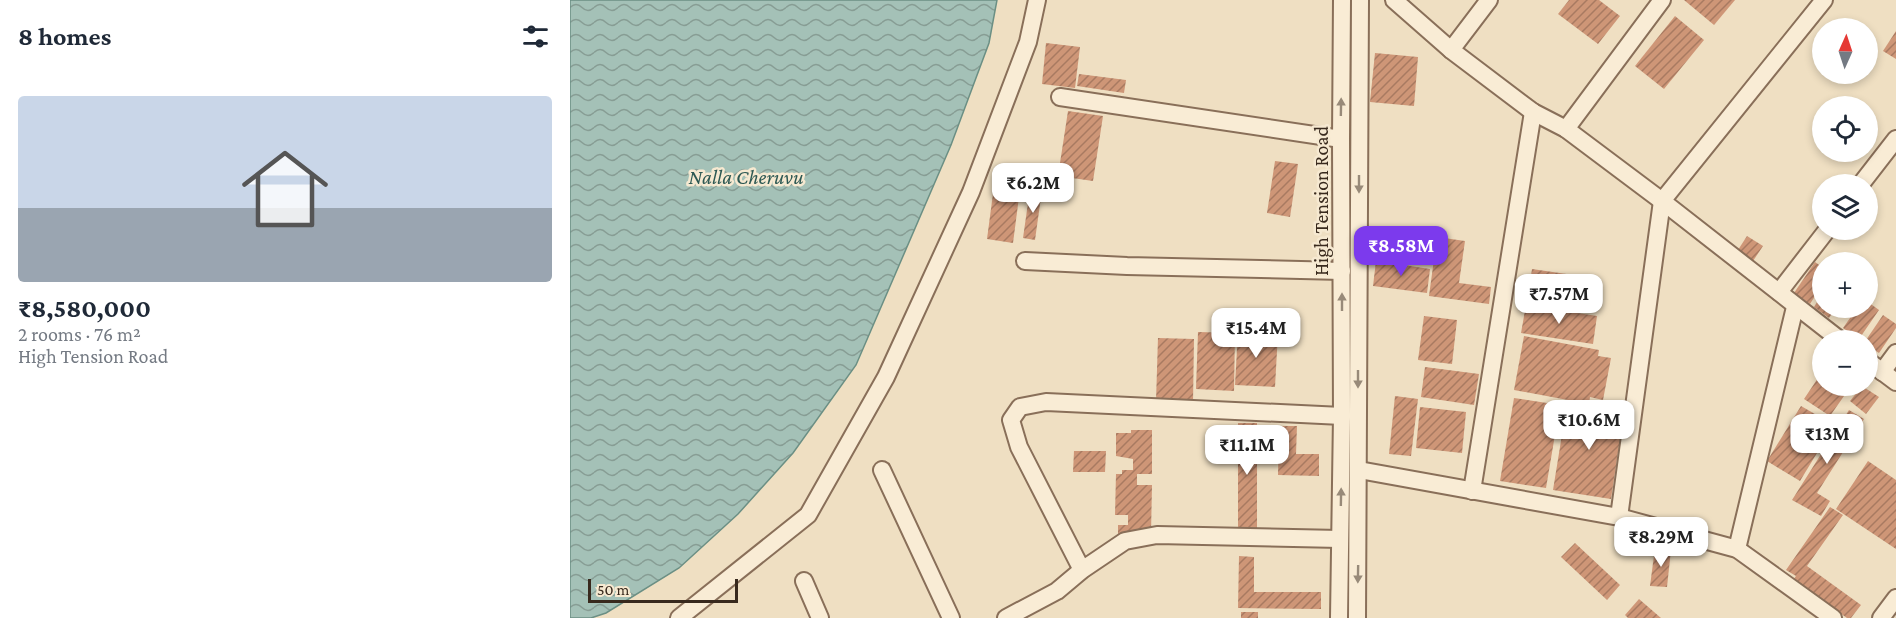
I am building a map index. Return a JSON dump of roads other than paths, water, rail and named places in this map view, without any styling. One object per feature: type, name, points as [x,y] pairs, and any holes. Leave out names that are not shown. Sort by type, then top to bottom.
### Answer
[{"type":"street","points":[[679,618],[808,515],[886,377],[971,192],[1028,42],[1037,0]]},
{"type":"street","name":"High Tension Road","points":[[1340,618],[1342,0]]},
{"type":"street","name":"High Tension Road","points":[[1357,618],[1360,0]]},
{"type":"street","points":[[1394,0],[1451,50],[1533,112],[1566,129],[1826,330]]},
{"type":"street","points":[[1451,50],[1489,0]]},
{"type":"street","points":[[1566,129],[1662,0]]},
{"type":"street","points":[[1619,517],[1662,201],[1824,0]]},
{"type":"street","points":[[1060,97],[1341,139]]},
{"type":"street","points":[[1472,490],[1533,112]]},
{"type":"street","points":[[1869,174],[1896,139]]},
{"type":"street","points":[[1779,292],[1819,240]]},
{"type":"street","points":[[1025,261],[1342,271]]},
{"type":"street","points":[[1737,549],[1795,307]]},
{"type":"street","points":[[1882,372],[1896,353]]},
{"type":"street","points":[[1878,369],[1896,382]]},
{"type":"street","points":[[1082,570],[1018,447],[1011,420],[1020,407],[1046,402],[1342,416]]},
{"type":"street","points":[[882,470],[951,618]]},
{"type":"street","points":[[1359,470],[1619,517],[1737,549],[1833,618]]},
{"type":"street","points":[[1006,618],[1057,591],[1082,570],[1125,541],[1157,535],[1340,539]]},
{"type":"street","points":[[804,581],[820,618]]},
{"type":"street","points":[[1881,618],[1896,598]]},
{"type":"water","name":"Nalla Cheruvu","points":[[570,0],[997,0],[989,43],[951,145],[856,365],[793,453],[738,514],[679,568],[606,613],[591,618],[570,618]]}]
